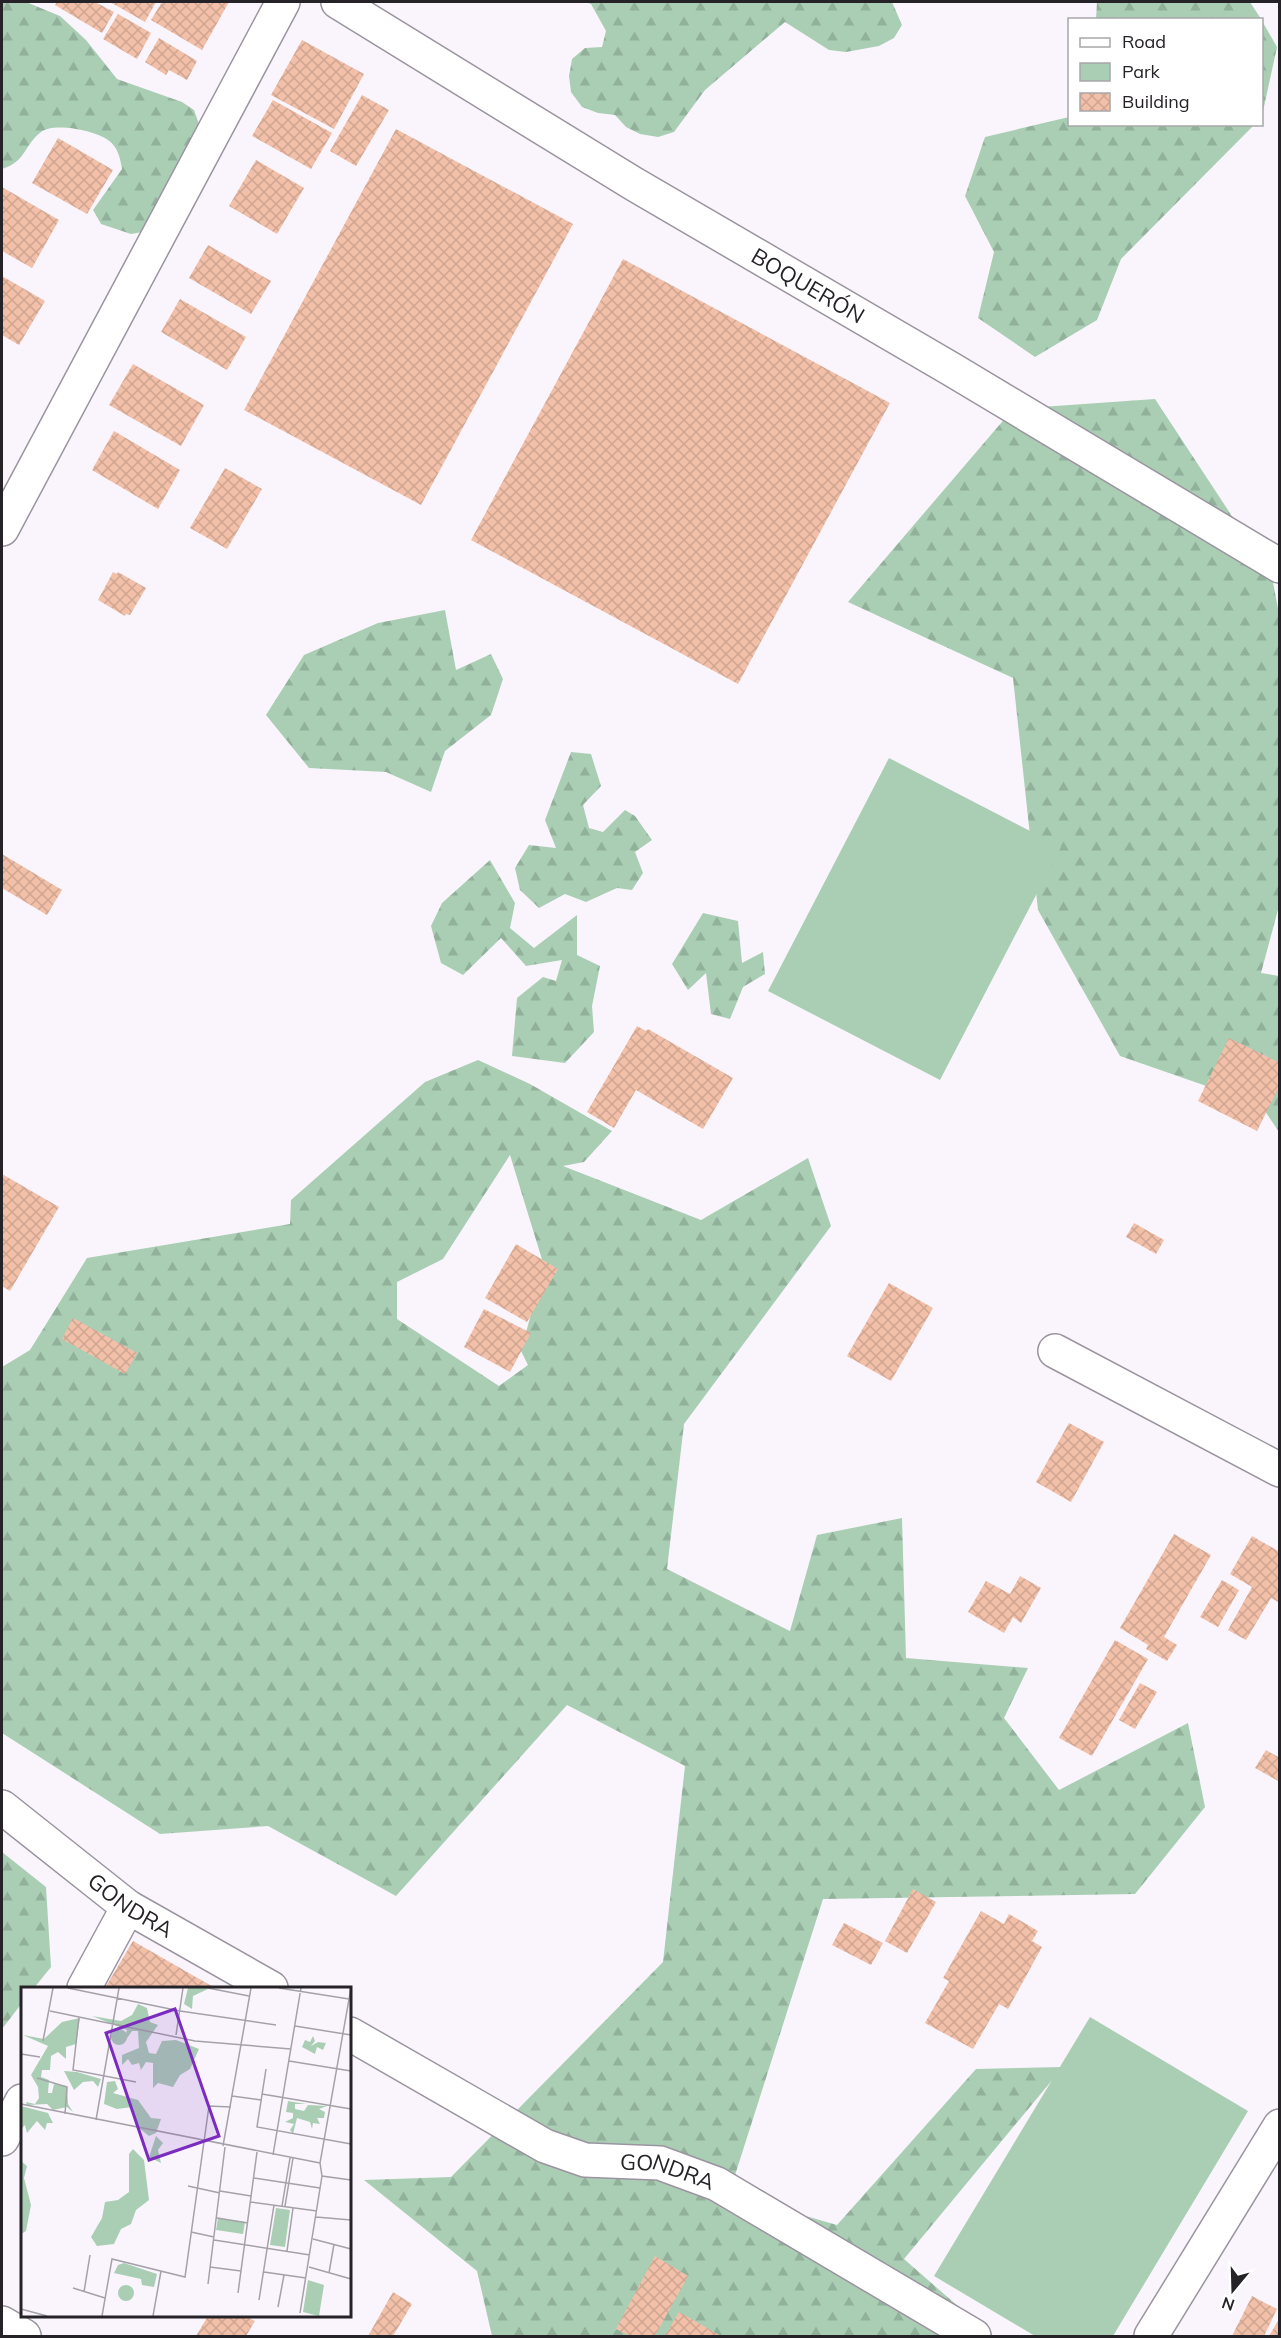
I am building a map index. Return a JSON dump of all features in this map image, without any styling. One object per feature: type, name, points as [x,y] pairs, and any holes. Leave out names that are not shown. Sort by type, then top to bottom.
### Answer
[{"type":"street","points":[[2,529],[283,2]]},
{"type":"street","name":"BOQUERÓN","points":[[338,2],[634,184],[951,369],[1280,566]]},
{"type":"street","points":[[1055,1351],[1280,1470]]},
{"type":"street","name":"GONDRA","points":[[2,1807],[128,1906],[268,1987]]},
{"type":"street","points":[[85,1987],[128,1906]]},
{"type":"street","name":"GONDRA","points":[[351,2035],[545,2146],[585,2160],[660,2163],[717,2184],[974,2337]]},
{"type":"street","points":[[2,2139],[21,2103]]},
{"type":"street","points":[[1151,2337],[1280,2126]]},
{"type":"street","points":[[2,2323],[24,2337]]},
{"type":"green space","points":[[2,2],[26,2],[60,16],[86,40],[117,79],[182,102],[194,110],[200,127],[148,231],[131,234],[101,224],[93,210],[122,169],[116,149],[102,137],[75,129],[47,129],[35,137],[16,162],[2,169]]},
{"type":"green space","points":[[585,2],[892,2],[902,25],[894,38],[879,46],[846,52],[829,50],[785,22],[705,90],[674,132],[658,137],[640,134],[626,127],[615,115],[598,113],[582,107],[571,92],[569,76],[572,59],[585,48],[602,47],[606,31],[591,4]]},
{"type":"green space","points":[[1097,2],[1250,2],[1260,18],[1096,18]]},
{"type":"green space","points":[[1263,23],[1277,47],[1263,111]]},
{"type":"green space","points":[[1068,117],[1068,126],[1253,126],[1121,259],[1097,320],[1035,357],[978,318],[994,252],[965,196],[985,137]]},
{"type":"green space","points":[[1155,399],[1272,577],[1279,614],[1279,906],[1261,973],[1279,976],[1279,1132],[1261,1105],[1120,1056],[1038,910],[1013,678],[848,602],[1013,409]]},
{"type":"green space","points":[[445,610],[456,670],[491,654],[503,679],[491,715],[445,751],[431,792],[386,772],[309,768],[266,715],[304,655],[378,623]]},
{"type":"green space","points":[[571,752],[591,754],[601,786],[583,805],[589,828],[603,832],[625,810],[635,816],[652,840],[635,852],[643,873],[632,890],[617,888],[586,902],[565,894],[539,908],[520,890],[515,868],[529,845],[556,848],[545,820]]},
{"type":"green space","points":[[889,758],[1061,847],[940,1080],[768,991]]},
{"type":"green space","points":[[490,860],[515,903],[510,928],[534,948],[577,915],[577,955],[600,966],[592,1006],[594,1032],[565,1063],[512,1056],[517,998],[543,977],[556,981],[562,960],[526,966],[501,938],[463,975],[441,963],[431,926],[442,903]]},
{"type":"green space","points":[[703,913],[738,921],[742,963],[763,952],[765,974],[743,987],[730,1019],[711,1014],[706,973],[688,990],[672,964]]},
{"type":"green space","points":[[478,1060],[530,1084],[612,1131],[584,1162],[563,1166],[701,1220],[808,1158],[831,1226],[684,1424],[667,1569],[790,1631],[817,1535],[902,1518],[906,1658],[1028,1668],[1004,1718],[1059,1790],[1188,1723],[1205,1807],[1135,1894],[823,1899],[729,2194],[837,2225],[976,2069],[1063,2067],[904,2259],[992,2336],[492,2336],[477,2271],[364,2180],[451,2177],[663,1962],[685,1766],[567,1705],[396,1896],[268,1826],[160,1834],[2,1733],[2,1367],[30,1350],[87,1258],[290,1224],[291,1200],[425,1082]],"holes":[[[510,1155],[544,1266],[521,1351],[528,1365],[499,1386],[397,1319],[397,1282],[443,1259]]]},
{"type":"green space","points":[[2,1852],[46,1887],[51,1967],[35,1987],[21,1987],[21,2004],[2,2029]]},
{"type":"green space","points":[[1090,2017],[1248,2111],[1113,2336],[1035,2336],[934,2276]]},
{"type":"building","points":[[57,2],[95,2],[114,12],[102,33],[55,5]]},
{"type":"building","points":[[110,2],[156,2],[145,22]]},
{"type":"building","points":[[162,2],[229,2],[202,50],[151,20]]},
{"type":"building","points":[[118,14],[151,33],[137,59],[103,39]]},
{"type":"building","points":[[159,38],[197,61],[187,80],[169,70],[166,75],[145,62]]},
{"type":"building","points":[[302,40],[364,74],[334,129],[271,95]]},
{"type":"building","points":[[362,95],[389,110],[356,166],[330,151]]},
{"type":"building","points":[[273,100],[332,133],[311,169],[252,136]]},
{"type":"building","points":[[396,129],[573,224],[421,505],[244,410]]},
{"type":"building","points":[[58,138],[113,170],[87,214],[32,183]]},
{"type":"building","points":[[256,160],[304,188],[277,234],[229,206]]},
{"type":"building","points":[[2,187],[59,220],[32,268],[2,251]]},
{"type":"building","points":[[208,245],[271,281],[251,314],[189,278]]},
{"type":"building","points":[[623,259],[890,403],[738,684],[471,540]]},
{"type":"building","points":[[2,276],[45,301],[19,345],[2,335]]},
{"type":"building","points":[[180,299],[246,337],[227,370],[161,332]]},
{"type":"building","points":[[133,364],[204,405],[181,446],[109,405]]},
{"type":"building","points":[[114,431],[180,470],[158,509],[92,470]]},
{"type":"building","points":[[225,468],[262,489],[227,549],[190,528]]},
{"type":"building","points":[[113,572],[117,574],[118,572],[146,588],[130,615],[125,616],[98,600]]},
{"type":"building","points":[[2,854],[62,890],[47,915],[2,888]]},
{"type":"building","points":[[637,1026],[646,1031],[648,1029],[733,1078],[703,1129],[636,1090],[614,1128],[587,1112]]},
{"type":"building","points":[[1229,1038],[1280,1063],[1280,1085],[1257,1131],[1198,1101]]},
{"type":"building","points":[[2,1174],[59,1207],[10,1291],[2,1286]]},
{"type":"building","points":[[1134,1223],[1164,1240],[1156,1254],[1126,1237]]},
{"type":"building","points":[[516,1244],[558,1269],[527,1322],[485,1298]]},
{"type":"building","points":[[889,1283],[933,1308],[891,1381],[847,1356]]},
{"type":"building","points":[[484,1309],[531,1333],[510,1372],[464,1347]]},
{"type":"building","points":[[73,1318],[137,1353],[125,1374],[62,1339]]},
{"type":"building","points":[[1069,1423],[1104,1442],[1071,1502],[1036,1482]]},
{"type":"building","points":[[1174,1534],[1211,1555],[1164,1637],[1177,1645],[1167,1661],[1146,1649],[1148,1645],[1120,1628]]},
{"type":"building","points":[[1252,1536],[1280,1552],[1280,1603],[1271,1598],[1246,1640],[1228,1630],[1252,1587],[1230,1574]]},
{"type":"building","points":[[1020,1576],[1041,1588],[1021,1623],[1013,1617],[1004,1633],[968,1612],[986,1581],[1010,1594]]},
{"type":"building","points":[[1222,1580],[1239,1590],[1218,1627],[1200,1617]]},
{"type":"building","points":[[1115,1640],[1148,1659],[1092,1756],[1059,1738]]},
{"type":"building","points":[[1140,1683],[1157,1692],[1135,1729],[1119,1720]]},
{"type":"building","points":[[1266,1750],[1280,1758],[1280,1782],[1255,1768]]},
{"type":"building","points":[[913,1889],[936,1902],[907,1953],[885,1941]]},
{"type":"building","points":[[981,1911],[1004,1924],[1009,1914],[1038,1931],[1032,1941],[1042,1947],[1008,2009],[999,2004],[973,2049],[925,2023],[949,1981],[943,1978]]},
{"type":"building","points":[[844,1923],[883,1943],[871,1965],[832,1945]]},
{"type":"building","points":[[133,1941],[213,1987],[106,1987]]},
{"type":"building","points":[[655,2256],[688,2276],[655,2336],[630,2336],[616,2329]]},
{"type":"building","points":[[393,2292],[412,2304],[393,2336],[368,2336]]},
{"type":"building","points":[[1252,2296],[1277,2309],[1264,2336],[1232,2336]]},
{"type":"building","points":[[679,2312],[721,2336],[665,2336]]},
{"type":"building","points":[[207,2317],[247,2317],[255,2321],[246,2336],[196,2336]]},
{"type":"building","points":[[1280,2318],[1280,2336],[1269,2336]]}]
